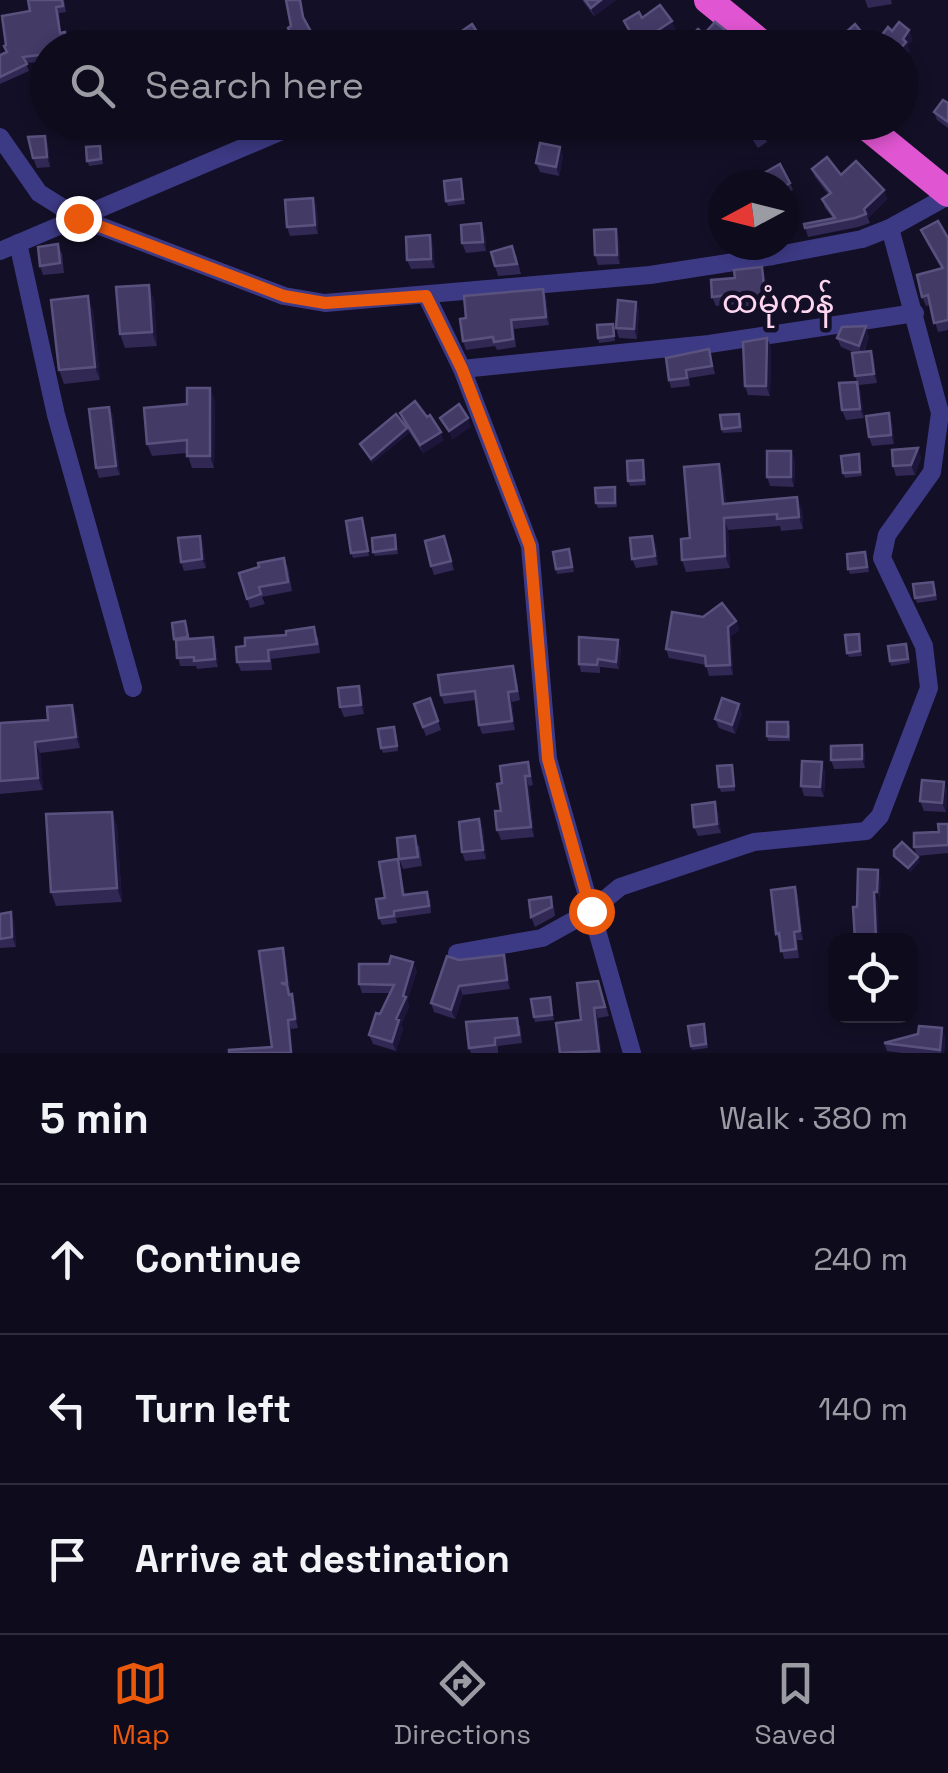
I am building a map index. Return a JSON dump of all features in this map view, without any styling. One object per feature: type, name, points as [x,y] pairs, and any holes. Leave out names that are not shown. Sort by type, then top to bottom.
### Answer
[{"type":"highway","points":[[708,0],[745,30]]},
{"type":"highway","points":[[883,140],[948,194]]},
{"type":"street","points":[[0,137],[39,192],[78,218],[284,296],[325,303],[650,276],[862,239],[890,228],[948,194]]},
{"type":"street","points":[[0,250],[261,140]]},
{"type":"street","points":[[457,952],[542,938],[591,911],[620,887],[754,842],[866,832],[880,816],[929,688],[924,646],[882,558],[887,535],[932,472],[940,414],[890,228]]},
{"type":"street","points":[[18,243],[56,416],[133,688]]},
{"type":"street","points":[[426,296],[462,369],[530,546],[548,759],[632,1053]]},
{"type":"street","points":[[462,369],[709,344],[914,312]]},
{"type":"building","points":[[28,0],[62,0],[63,6],[56,7],[60,30],[30,30],[30,56],[23,57],[27,64],[0,77],[0,55],[7,52],[2,16],[30,11]]},
{"type":"building","points":[[286,0],[300,0],[310,30],[289,30]]},
{"type":"building","points":[[585,0],[601,0],[591,8]]},
{"type":"building","points":[[660,5],[672,21],[658,30],[629,30],[624,21],[639,12],[642,18]]},
{"type":"building","points":[[715,22],[725,30],[708,30]]},
{"type":"building","points":[[899,22],[909,30],[893,30]]},
{"type":"building","points":[[943,100],[948,103],[948,122],[934,112]]},
{"type":"building","points":[[28,137],[45,140],[47,157],[33,158]]},
{"type":"building","points":[[540,143],[560,147],[556,167],[536,163]]},
{"type":"building","points":[[100,146],[101,159],[87,161],[86,147]]},
{"type":"building","points":[[827,157],[841,175],[856,161],[884,190],[864,209],[866,214],[805,228],[804,224],[835,218],[822,199],[831,193],[812,169]]},
{"type":"building","points":[[461,179],[463,199],[446,201],[444,181]]},
{"type":"building","points":[[313,198],[315,225],[287,227],[285,200]]},
{"type":"building","points":[[938,221],[948,238],[948,320],[934,323],[928,295],[922,297],[917,275],[943,268],[921,230]]},
{"type":"building","points":[[481,223],[483,242],[462,243],[461,225]]},
{"type":"building","points":[[616,229],[617,255],[595,255],[594,230]]},
{"type":"building","points":[[430,235],[431,259],[407,260],[406,237]]},
{"type":"building","points":[[58,244],[60,263],[40,266],[38,247]]},
{"type":"building","points":[[512,246],[517,264],[495,266],[491,252]]},
{"type":"building","points":[[762,267],[765,297],[712,297],[711,280],[735,278],[734,270]]},
{"type":"building","points":[[149,285],[152,332],[120,334],[116,287]]},
{"type":"building","points":[[543,289],[546,317],[511,320],[513,339],[463,341],[460,319],[466,318],[464,296]]},
{"type":"building","points":[[88,296],[95,367],[59,370],[51,300]]},
{"type":"building","points":[[618,300],[636,302],[634,329],[616,328]]},
{"type":"building","points":[[613,324],[614,336],[598,338],[597,325]]},
{"type":"building","points":[[866,326],[859,346],[837,338],[842,327]]},
{"type":"building","points":[[767,338],[766,386],[745,386],[743,342]]},
{"type":"building","points":[[709,349],[712,366],[686,370],[687,378],[669,380],[666,358]]},
{"type":"building","points":[[871,351],[874,374],[855,376],[852,353]]},
{"type":"building","points":[[857,382],[860,409],[842,410],[839,383]]},
{"type":"building","points":[[187,388],[210,388],[210,456],[187,456],[187,440],[147,444],[144,408],[187,404]]},
{"type":"building","points":[[415,401],[441,432],[420,445],[400,413]]},
{"type":"building","points":[[459,404],[468,418],[449,431],[440,418]]},
{"type":"building","points":[[109,407],[116,466],[96,468],[89,409]]},
{"type":"building","points":[[889,413],[891,435],[869,437],[866,416]]},
{"type":"building","points":[[396,414],[407,428],[371,459],[360,444]]},
{"type":"building","points":[[739,414],[740,427],[722,429],[720,415]]},
{"type":"building","points":[[918,448],[911,465],[893,466],[892,450]]},
{"type":"building","points":[[767,451],[791,451],[791,477],[767,477]]},
{"type":"building","points":[[859,454],[860,472],[843,473],[841,456]]},
{"type":"building","points":[[643,460],[644,480],[628,481],[627,461]]},
{"type":"building","points":[[719,464],[723,504],[797,497],[799,517],[777,519],[777,514],[724,518],[725,556],[682,560],[681,539],[690,538],[684,467]]},
{"type":"building","points":[[615,487],[615,503],[596,503],[595,488]]},
{"type":"building","points":[[362,518],[368,551],[351,553],[346,521]]},
{"type":"building","points":[[395,535],[396,549],[373,552],[372,538]]},
{"type":"building","points":[[200,536],[202,559],[181,562],[178,538]]},
{"type":"building","points":[[444,536],[451,561],[431,566],[425,541]]},
{"type":"building","points":[[652,536],[655,556],[632,559],[630,538]]},
{"type":"building","points":[[569,549],[572,567],[556,569],[553,552]]},
{"type":"building","points":[[865,552],[867,567],[848,569],[847,554]]},
{"type":"building","points":[[284,558],[288,582],[259,587],[261,594],[247,599],[239,573],[259,567],[258,563]]},
{"type":"building","points":[[933,582],[935,595],[915,598],[913,584]]},
{"type":"building","points":[[722,603],[736,621],[728,627],[730,665],[706,666],[705,656],[666,649],[672,612],[703,617]]},
{"type":"building","points":[[185,621],[188,637],[174,639],[172,623]]},
{"type":"building","points":[[314,627],[317,644],[268,650],[269,661],[237,662],[236,647],[245,646],[245,638],[286,635],[286,631]]},
{"type":"building","points":[[859,634],[860,651],[847,653],[845,635]]},
{"type":"building","points":[[213,637],[215,659],[177,658],[176,640]]},
{"type":"building","points":[[579,637],[618,640],[616,662],[598,659],[597,665],[579,664]]},
{"type":"building","points":[[906,644],[908,659],[890,661],[888,646]]},
{"type":"building","points":[[513,666],[517,691],[508,692],[512,721],[479,725],[475,691],[441,695],[438,675]]},
{"type":"building","points":[[359,686],[361,705],[340,707],[338,688]]},
{"type":"building","points":[[430,698],[438,721],[423,727],[414,704]]},
{"type":"building","points":[[722,698],[739,704],[732,725],[715,719]]},
{"type":"building","points":[[72,705],[76,737],[35,742],[38,778],[0,781],[0,723],[48,720],[47,707]]},
{"type":"building","points":[[767,722],[788,722],[788,737],[767,736]]},
{"type":"building","points":[[394,727],[397,746],[381,748],[378,729]]},
{"type":"building","points":[[862,745],[862,759],[831,760],[831,746]]},
{"type":"building","points":[[802,761],[822,762],[820,787],[801,786]]},
{"type":"building","points":[[528,762],[530,776],[525,776],[531,827],[497,830],[495,811],[501,811],[497,784],[502,783],[500,766]]},
{"type":"building","points":[[732,765],[734,786],[719,787],[717,766]]},
{"type":"building","points":[[922,780],[944,782],[942,803],[920,801]]},
{"type":"building","points":[[715,802],[717,824],[694,827],[692,805]]},
{"type":"building","points":[[112,812],[117,888],[51,892],[46,814]]},
{"type":"building","points":[[479,819],[483,850],[462,852],[459,822]]},
{"type":"building","points":[[938,824],[948,824],[948,845],[914,847],[914,833],[939,832]]},
{"type":"building","points":[[415,836],[418,857],[399,859],[397,838]]},
{"type":"building","points":[[902,842],[918,857],[908,868],[894,856]]},
{"type":"building","points":[[398,859],[403,895],[427,892],[429,906],[394,911],[394,916],[379,918],[376,899],[385,898],[379,862]]},
{"type":"building","points":[[858,869],[878,870],[874,892],[876,933],[855,933],[853,907],[857,907]]},
{"type":"building","points":[[795,887],[800,931],[794,932],[796,949],[781,951],[771,890]]},
{"type":"building","points":[[551,897],[552,907],[531,917],[529,900]]},
{"type":"building","points":[[11,912],[12,937],[0,939],[0,914]]},
{"type":"building","points":[[283,948],[287,983],[281,983],[292,994],[295,1019],[288,1020],[291,1053],[229,1053],[272,1047],[259,951]]},
{"type":"building","points":[[504,955],[507,980],[459,986],[451,1010],[431,1003],[447,956],[459,960]]},
{"type":"building","points":[[391,956],[413,962],[392,1042],[369,1035],[376,1013],[380,1014],[394,985],[359,984],[359,964],[389,964]]},
{"type":"building","points":[[598,981],[605,1007],[594,1008],[599,1051],[560,1053],[556,1023],[581,1020],[577,983]]},
{"type":"building","points":[[550,997],[552,1015],[534,1017],[531,999]]},
{"type":"building","points":[[517,1018],[519,1035],[495,1038],[495,1045],[469,1048],[466,1022]]},
{"type":"building","points":[[704,1024],[706,1044],[691,1046],[688,1026]]},
{"type":"building","points":[[919,1026],[942,1028],[940,1050],[884,1043],[918,1034]]},
{"type":"district","name":"ထမုံကန်","points":[[778,302]]},
{"type":"route","points":[[78,218],[284,296],[325,303],[426,296],[462,369],[530,546],[548,759],[591,911]]}]
